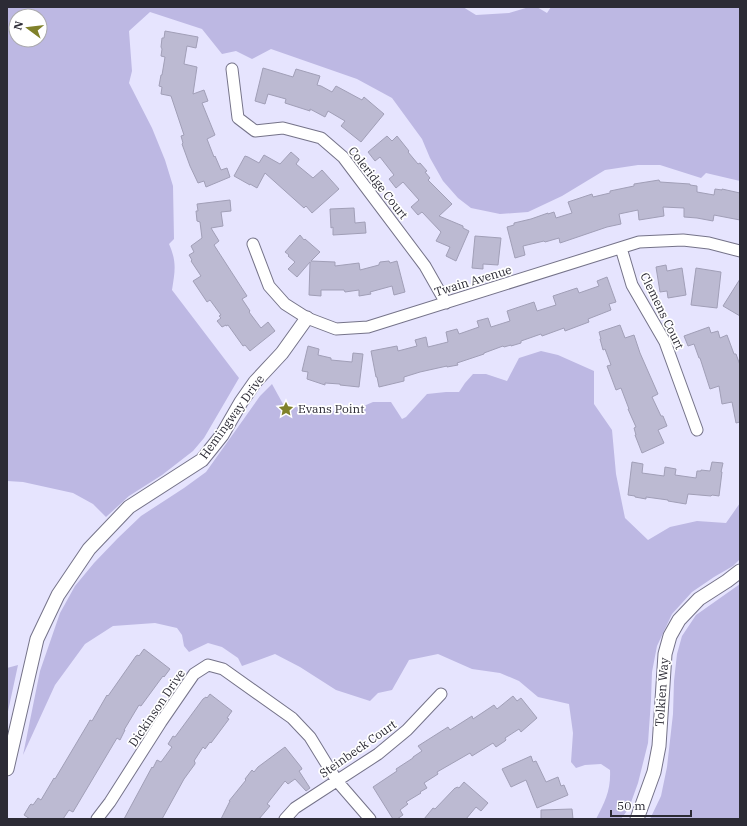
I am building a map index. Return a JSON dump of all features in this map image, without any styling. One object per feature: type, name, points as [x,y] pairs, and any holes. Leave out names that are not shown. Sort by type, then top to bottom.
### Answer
[{"type":"street","name":"Coleridge Court","points":[[232,69],[238,118],[255,132],[283,128],[321,138],[343,157],[425,266],[446,303]]},
{"type":"street","name":"Twain Avenue","points":[[253,244],[269,286],[285,304],[307,318],[336,329],[368,327],[639,242],[683,240],[710,243],[740,251]]},
{"type":"street","name":"Clemens Court","points":[[621,248],[632,285],[665,342],[697,430]]},
{"type":"street","name":"Hemingway Drive","points":[[7,769],[37,639],[58,595],[89,549],[129,507],[202,460],[222,434],[255,382],[282,354],[307,318]]},
{"type":"street","name":"Tolkien Way","points":[[637,819],[656,766],[659,746],[664,654],[670,636],[679,620],[699,599],[740,571]]},
{"type":"street","name":"Dickinson Drive","points":[[97,819],[110,802],[161,722],[194,674],[208,665],[223,669],[292,718],[310,737],[337,781],[370,819]]},
{"type":"street","name":"Steinbeck Court","points":[[285,819],[295,808],[378,754],[407,730],[441,694]]},
{"type":"shaded area","points":[[7,7],[463,7],[476,15],[509,13],[529,7],[537,7],[547,13],[551,7],[740,7],[740,181],[706,173],[701,178],[660,165],[638,165],[605,170],[562,196],[528,212],[500,214],[471,208],[458,198],[443,181],[430,158],[422,139],[392,98],[357,79],[271,49],[252,59],[236,51],[222,54],[202,29],[150,12],[129,31],[132,71],[129,83],[152,128],[165,160],[173,186],[174,239],[169,244],[175,267],[172,290],[239,378],[204,438],[193,451],[162,475],[129,496],[106,517],[93,504],[73,493],[23,482],[7,481]]},
{"type":"shaded area","points":[[541,351],[558,355],[594,371],[594,404],[612,430],[616,474],[625,518],[648,540],[670,527],[697,521],[726,523],[740,503],[740,559],[733,566],[692,592],[672,614],[657,646],[652,672],[648,743],[638,783],[629,808],[621,819],[596,819],[607,796],[610,784],[610,770],[601,764],[585,765],[576,768],[571,762],[573,733],[569,704],[538,697],[519,681],[500,673],[472,669],[438,654],[409,660],[392,690],[378,693],[370,701],[336,690],[300,667],[275,654],[242,666],[238,658],[222,647],[208,643],[189,652],[184,646],[182,635],[177,628],[155,623],[113,626],[85,644],[55,685],[23,755],[40,671],[60,613],[75,586],[94,563],[141,516],[206,472],[260,396],[272,384],[283,404],[313,411],[352,411],[373,402],[391,402],[402,419],[406,417],[427,394],[459,392],[473,374],[486,374],[507,381],[519,358]]},
{"type":"shaded area","points":[[740,584],[740,819],[650,819],[661,796],[667,767],[673,714],[677,654],[682,636],[696,615]]},
{"type":"shaded area","points":[[18,665],[7,716],[7,668]]},
{"type":"building","points":[[165,31],[198,37],[196,48],[187,46],[184,64],[197,67],[193,94],[204,90],[208,101],[202,103],[215,135],[207,139],[221,170],[227,168],[230,177],[206,187],[204,181],[198,183],[190,166],[182,144],[181,136],[184,135],[171,96],[161,94],[162,87],[159,86],[165,57],[161,56],[161,47],[162,38],[164,38]]},
{"type":"building","points":[[263,68],[293,77],[296,69],[320,76],[317,85],[332,92],[336,86],[362,100],[364,97],[384,114],[361,142],[341,126],[345,121],[328,111],[325,117],[310,109],[310,111],[285,103],[286,99],[268,94],[265,104],[255,101]]},
{"type":"building","points":[[387,136],[392,141],[397,136],[418,164],[420,163],[427,171],[425,172],[430,178],[428,180],[452,204],[439,216],[463,226],[463,228],[469,231],[456,261],[446,256],[450,247],[436,241],[441,232],[422,212],[418,215],[411,207],[419,200],[403,182],[396,188],[389,179],[394,175],[380,157],[375,161],[368,152]]},
{"type":"building","points":[[291,152],[299,159],[296,164],[313,178],[322,170],[339,189],[312,213],[306,206],[304,208],[265,173],[257,188],[234,176],[245,156],[259,163],[264,155],[280,164]]},
{"type":"building","points":[[659,180],[660,182],[690,184],[697,186],[697,192],[714,195],[715,189],[740,193],[740,220],[714,215],[713,221],[684,217],[684,208],[663,207],[664,216],[639,220],[638,210],[619,214],[621,224],[607,227],[560,243],[559,238],[523,246],[525,255],[515,258],[507,227],[514,225],[514,223],[554,212],[556,218],[572,213],[568,202],[592,194],[593,197],[610,193],[610,191],[634,186],[634,184]]},
{"type":"building","points":[[230,200],[231,211],[221,212],[223,226],[211,228],[219,241],[214,245],[247,296],[242,299],[250,311],[249,312],[261,328],[268,322],[275,331],[250,351],[245,345],[243,346],[228,325],[222,327],[217,321],[221,318],[219,316],[221,315],[210,300],[207,302],[193,281],[201,276],[191,261],[192,260],[189,255],[194,252],[191,246],[202,238],[200,222],[197,221],[197,204]]},
{"type":"building","points":[[354,208],[355,223],[365,222],[366,233],[333,235],[330,209]]},
{"type":"building","points":[[300,235],[304,240],[305,239],[320,252],[311,261],[335,262],[335,266],[359,263],[360,270],[379,265],[380,262],[389,261],[390,263],[397,261],[405,292],[394,295],[392,286],[370,292],[371,294],[359,296],[359,290],[345,292],[344,290],[321,290],[321,296],[309,295],[310,262],[297,277],[288,269],[295,262],[285,252]]},
{"type":"building","points":[[475,236],[501,238],[498,265],[483,264],[483,269],[472,268]]},
{"type":"building","points":[[666,265],[667,271],[682,268],[686,295],[668,298],[667,291],[660,292],[656,267]]},
{"type":"building","points":[[696,268],[721,272],[717,308],[691,305]]},
{"type":"building","points":[[607,277],[616,302],[609,304],[611,310],[588,319],[589,322],[565,331],[564,328],[542,336],[541,334],[521,341],[521,343],[511,346],[503,346],[457,363],[458,365],[420,372],[404,377],[404,381],[379,387],[371,351],[397,346],[398,351],[417,346],[415,340],[426,337],[428,347],[448,342],[446,332],[457,329],[459,334],[479,327],[477,321],[488,318],[491,327],[510,321],[507,311],[534,302],[537,311],[556,305],[553,296],[577,288],[579,293],[599,286],[597,281]]},
{"type":"building","points":[[740,279],[740,316],[723,306]]},
{"type":"building","points":[[620,325],[625,338],[634,335],[640,353],[658,394],[652,397],[667,426],[658,430],[664,443],[642,453],[635,435],[634,428],[636,427],[621,388],[616,390],[607,366],[611,365],[605,349],[603,350],[600,339],[599,332]]},
{"type":"building","points":[[709,327],[711,333],[718,331],[720,338],[727,335],[740,365],[740,422],[736,423],[732,402],[722,404],[719,386],[710,389],[694,344],[688,346],[684,336]]},
{"type":"building","points":[[308,346],[319,349],[318,355],[331,358],[331,360],[352,362],[353,353],[363,354],[359,387],[325,383],[325,385],[307,379],[308,372],[302,371]]},
{"type":"building","points":[[632,462],[643,464],[642,473],[664,476],[665,467],[676,469],[675,475],[696,478],[697,471],[710,471],[712,462],[723,463],[719,496],[688,494],[686,504],[628,495]]},
{"type":"building","points":[[144,649],[170,669],[141,706],[139,705],[124,730],[120,740],[117,738],[73,812],[69,810],[63,819],[30,819],[24,815],[31,804],[33,805],[38,798],[41,800],[107,695],[108,696],[136,656],[139,656]]},
{"type":"building","points":[[210,694],[232,711],[227,718],[229,719],[211,743],[210,742],[205,749],[203,747],[194,761],[195,764],[184,779],[162,819],[124,819],[152,767],[153,768],[157,760],[161,762],[172,747],[168,744],[173,736],[175,737],[203,699],[206,697],[207,698]]},
{"type":"building","points":[[513,696],[517,701],[521,698],[537,718],[521,732],[519,729],[505,738],[505,741],[496,747],[493,743],[472,756],[470,753],[437,772],[438,774],[424,783],[427,788],[406,802],[408,804],[400,810],[403,815],[397,819],[393,819],[373,787],[397,771],[396,769],[422,751],[418,746],[448,727],[450,730],[472,716],[473,719],[494,705],[497,709]]},
{"type":"building","points":[[285,747],[301,767],[302,769],[299,771],[310,788],[306,791],[295,779],[288,784],[285,781],[267,804],[270,806],[259,819],[221,819],[229,801],[252,770],[254,772],[258,767]]},
{"type":"building","points":[[531,756],[533,762],[536,761],[546,782],[558,777],[561,786],[564,785],[568,795],[537,808],[526,780],[511,787],[502,769]]},
{"type":"building","points":[[464,782],[488,803],[481,811],[476,807],[466,819],[424,819],[433,808],[435,809],[455,788],[459,788]]},
{"type":"building","points":[[572,809],[573,819],[541,819],[541,810]]},
{"type":"place","name":"Evans Point","points":[[286,409]]}]
